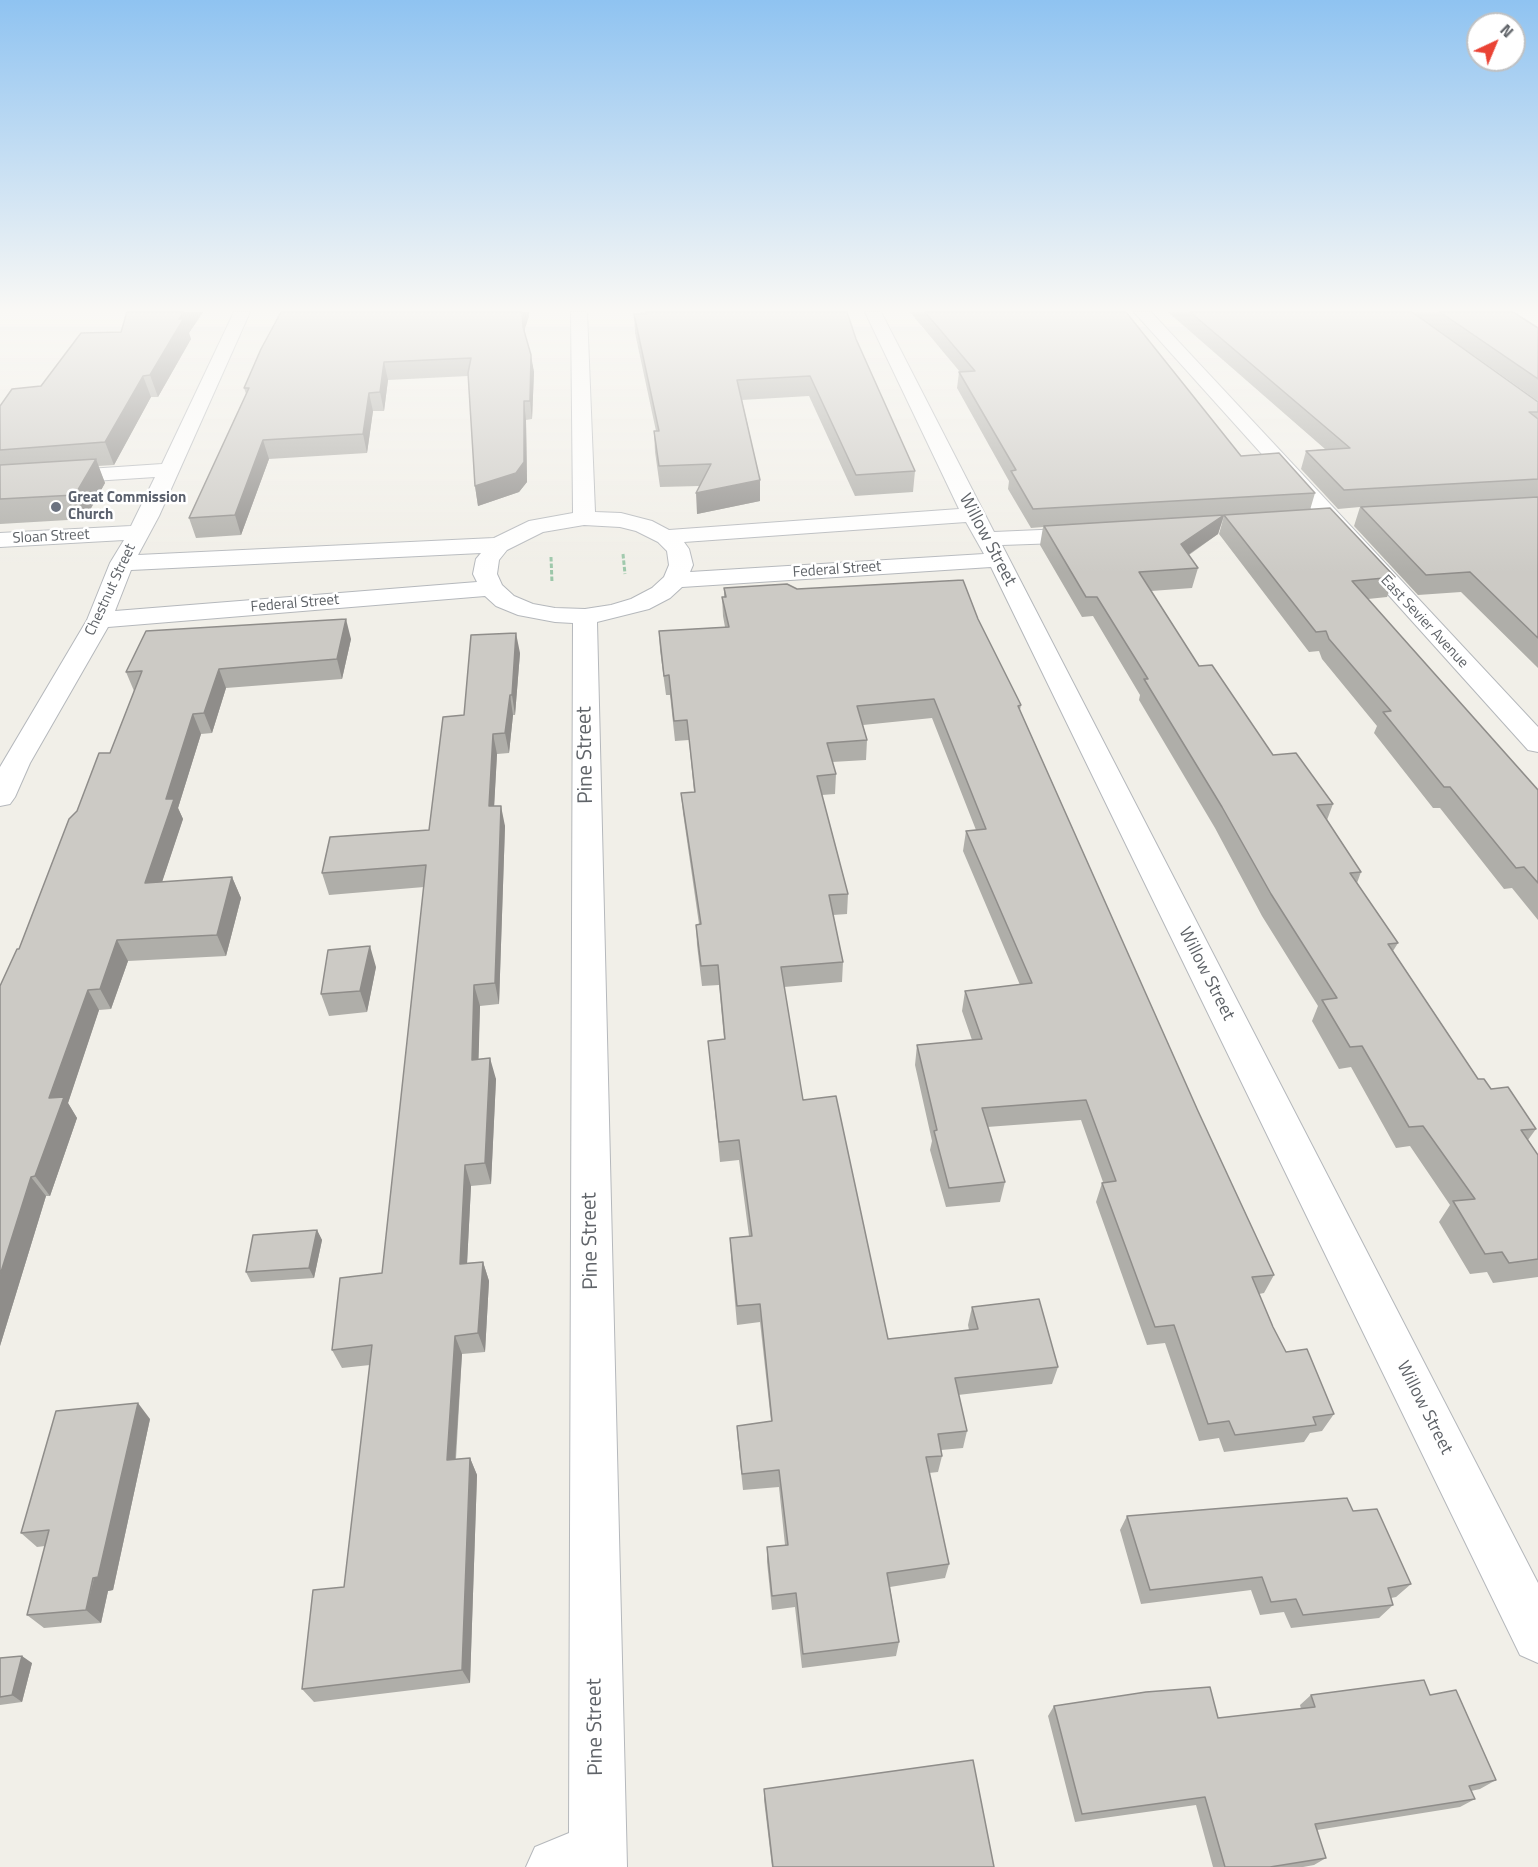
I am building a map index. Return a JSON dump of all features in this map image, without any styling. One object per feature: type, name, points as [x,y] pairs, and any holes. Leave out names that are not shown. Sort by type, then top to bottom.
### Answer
[{"type":"street","name":"Chestnut Street","points":[[0,797],[8,764],[99,620],[122,563],[202,399]]},
{"type":"street","points":[[582,399],[585,518]]},
{"type":"street","name":"Willow Street","points":[[916,399],[1538,1637]]},
{"type":"street","name":"East Sevier Avenue","points":[[1216,399],[1317,519],[1538,744]]},
{"type":"street","points":[[0,481],[169,470]]},
{"type":"street","points":[[666,537],[973,515]]},
{"type":"street","points":[[1317,519],[1363,516]]},
{"type":"street","points":[[585,518],[621,520],[644,526],[666,537],[678,549],[681,565],[675,580],[661,593],[627,608],[570,615],[528,610],[513,604],[491,588],[485,574],[488,559],[499,545],[516,535],[548,524],[585,518]]},
{"type":"street","name":"Sloan Street","points":[[0,540],[139,532]]},
{"type":"street","name":"Federal Street","points":[[675,580],[993,550],[1104,534]]},
{"type":"street","points":[[122,563],[499,545]]},
{"type":"street","name":"Federal Street","points":[[99,620],[491,588]]},
{"type":"street","name":"Pine Street","points":[[570,615],[583,1862]]},
{"type":"path","points":[[621,520],[627,608]]},
{"type":"path","points":[[548,524],[570,615]]},
{"type":"building","points":[[5,399],[130,399],[105,442],[0,450],[0,406]]},
{"type":"building","points":[[244,399],[368,399],[363,434],[263,440],[235,515],[189,518]]},
{"type":"building","points":[[470,399],[530,399],[524,401],[524,462],[516,473],[475,486]]},
{"type":"building","points":[[652,399],[741,399],[760,480],[696,493],[711,464],[659,466],[654,431],[659,431]]},
{"type":"building","points":[[821,399],[883,399],[915,471],[856,475]]},
{"type":"building","points":[[975,399],[1196,399],[1241,456],[1279,453],[1315,493],[1033,509],[1011,471],[1016,470]]},
{"type":"building","points":[[1293,399],[1534,399],[1538,402],[1538,412],[1529,412],[1538,419],[1538,479],[1344,490],[1306,451],[1350,448]]},
{"type":"building","points":[[96,459],[75,495],[0,499],[0,465]]},
{"type":"building","points":[[1538,497],[1538,638],[1470,572],[1426,575],[1361,507]]},
{"type":"building","points":[[1330,508],[1395,577],[1352,581],[1538,790],[1538,883],[1524,867],[1516,868],[1450,787],[1444,787],[1383,712],[1391,711],[1329,639],[1326,631],[1316,632],[1224,515]]},
{"type":"building","points":[[1224,515],[1181,544],[1198,568],[1139,572],[1199,666],[1212,665],[1273,755],[1296,753],[1333,804],[1317,805],[1361,872],[1350,873],[1398,943],[1388,944],[1478,1079],[1484,1079],[1491,1089],[1508,1087],[1536,1129],[1521,1130],[1538,1155],[1538,1259],[1509,1263],[1502,1252],[1485,1254],[1453,1201],[1475,1199],[1423,1126],[1409,1127],[1362,1046],[1350,1047],[1322,1000],[1337,998],[1271,894],[1222,807],[1144,679],[1148,679],[1097,597],[1086,597],[1044,526]]},
{"type":"building","points":[[963,580],[978,619],[1021,705],[1018,706],[1198,1111],[1274,1275],[1252,1277],[1273,1327],[1286,1352],[1307,1349],[1334,1414],[1313,1417],[1316,1425],[1235,1435],[1229,1421],[1208,1424],[1174,1325],[1155,1327],[1102,1183],[1116,1181],[1086,1100],[982,1108],[1005,1182],[949,1188],[934,1131],[937,1130],[917,1045],[982,1039],[965,991],[1032,983],[966,831],[986,829],[934,699],[857,706],[867,740],[827,743],[836,774],[817,776],[848,894],[829,895],[843,962],[781,967],[803,1100],[836,1096],[888,1339],[978,1329],[972,1307],[1039,1299],[1058,1367],[955,1378],[967,1431],[938,1434],[942,1456],[926,1457],[949,1564],[887,1573],[899,1642],[803,1654],[796,1593],[772,1596],[767,1547],[788,1545],[779,1470],[742,1474],[737,1426],[772,1421],[760,1304],[737,1306],[730,1238],[752,1236],[739,1140],[719,1142],[708,1041],[725,1039],[718,965],[701,966],[696,925],[701,924],[681,793],[695,792],[687,720],[674,721],[669,675],[664,676],[659,631],[729,627],[722,597],[726,597],[724,588],[787,584],[797,589]]},
{"type":"building","points":[[346,619],[337,659],[219,669],[204,713],[193,714],[166,799],[174,799],[145,883],[232,877],[217,935],[117,940],[100,989],[88,990],[49,1098],[64,1097],[35,1176],[31,1177],[0,1275],[0,986],[19,949],[69,819],[77,811],[99,753],[110,753],[142,671],[126,672],[146,631]]},
{"type":"building","points":[[516,633],[512,695],[510,695],[505,733],[493,734],[489,806],[501,806],[495,983],[474,985],[472,1060],[490,1058],[485,1163],[465,1165],[460,1264],[483,1262],[478,1333],[455,1336],[447,1460],[470,1458],[462,1670],[302,1689],[313,1590],[344,1587],[372,1345],[332,1350],[340,1278],[382,1273],[426,865],[322,873],[330,837],[429,830],[443,717],[464,715],[471,635]]},
{"type":"building","points":[[370,946],[360,991],[321,994],[328,950]]},
{"type":"building","points":[[317,1230],[309,1268],[246,1272],[253,1235]]},
{"type":"building","points":[[138,1403],[98,1577],[93,1578],[86,1610],[27,1615],[49,1530],[21,1533],[56,1411]]},
{"type":"building","points":[[1347,1498],[1353,1511],[1377,1509],[1411,1584],[1388,1588],[1393,1605],[1303,1615],[1296,1599],[1271,1602],[1262,1577],[1150,1590],[1127,1516]]},
{"type":"building","points":[[22,1656],[12,1695],[0,1697],[0,1658]]},
{"type":"building","points":[[1424,1680],[1430,1695],[1456,1690],[1496,1780],[1469,1786],[1475,1799],[1315,1824],[1326,1858],[1270,1867],[1225,1867],[1205,1797],[1082,1814],[1054,1706],[1146,1692],[1210,1687],[1218,1718],[1315,1707],[1311,1695]]},
{"type":"building","points":[[973,1760],[994,1867],[773,1867],[764,1789]]},
{"type":"place","name":"Great Commission Church","points":[[56,507]]}]
